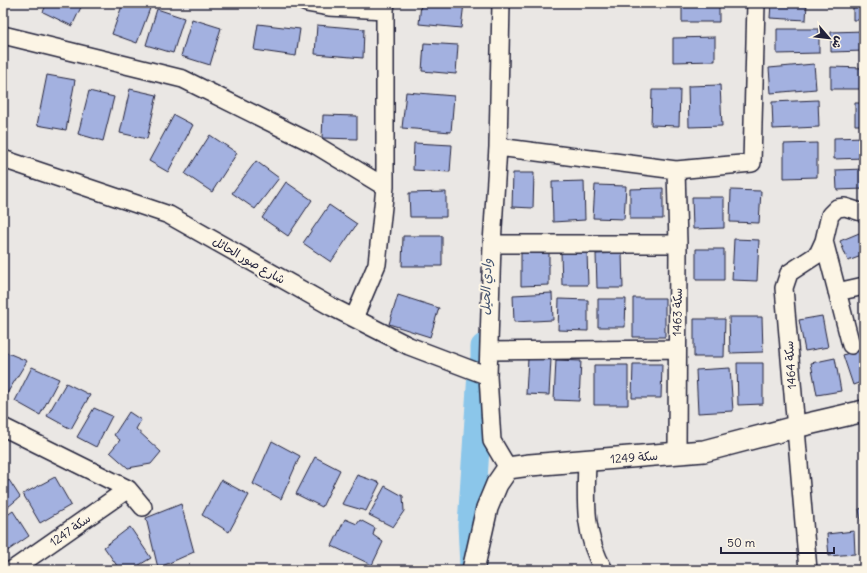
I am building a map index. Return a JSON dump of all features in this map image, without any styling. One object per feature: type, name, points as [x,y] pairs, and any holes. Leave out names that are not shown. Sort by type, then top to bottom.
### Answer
[{"type":"street","points":[[306,3],[329,7],[386,7],[384,187],[378,264],[354,318]]},
{"type":"street","points":[[473,570],[487,508],[497,484],[508,468],[492,441],[488,376],[492,244],[498,147],[501,3]]},
{"type":"street","points":[[498,147],[676,170],[752,163],[756,3]]},
{"type":"street","points":[[3,35],[183,79],[314,144],[384,187]]},
{"type":"street","name":"شارع صور الحائل","points":[[3,159],[169,215],[332,307],[409,346],[488,376]]},
{"type":"street","name":"سكة 1463","points":[[676,170],[678,244],[677,454]]},
{"type":"street","name":"سكة 1464","points":[[808,570],[784,288],[789,273],[818,254],[824,241],[830,215],[837,208],[845,207],[864,213]]},
{"type":"street","points":[[824,241],[851,345]]},
{"type":"street","points":[[492,244],[678,244]]},
{"type":"street","points":[[838,292],[864,286]]},
{"type":"street","points":[[489,351],[677,349]]},
{"type":"street","name":"سكة 1249","points":[[508,468],[704,451],[795,427],[864,411]]},
{"type":"street","points":[[3,427],[128,489],[143,507]]},
{"type":"street","points":[[587,460],[585,506],[589,536],[604,570]]},
{"type":"street","name":"سكة 1247","points":[[12,570],[128,489]]},
{"type":"building","points":[[47,3],[83,3],[72,26],[43,12]]},
{"type":"building","points":[[123,3],[152,3],[137,43],[112,34]]},
{"type":"building","points":[[421,3],[464,3],[461,28],[419,24]]},
{"type":"building","points":[[682,3],[719,3],[719,22],[682,22]]},
{"type":"building","points":[[771,3],[807,3],[806,20],[770,18]]},
{"type":"building","points":[[853,3],[864,3],[864,20],[853,20]]},
{"type":"building","points":[[157,9],[184,18],[173,53],[146,45]]},
{"type":"building","points":[[192,19],[221,28],[210,65],[181,56]]},
{"type":"building","points":[[258,24],[300,29],[296,56],[254,50]]},
{"type":"building","points":[[317,25],[364,29],[363,58],[315,54]]},
{"type":"building","points":[[777,29],[819,29],[819,53],[777,54]]},
{"type":"building","points":[[864,31],[864,51],[831,52],[831,32]]},
{"type":"building","points":[[715,37],[715,61],[673,62],[673,38]]},
{"type":"building","points":[[424,43],[458,45],[456,74],[422,71]]},
{"type":"building","points":[[814,64],[816,89],[771,93],[769,68]]},
{"type":"building","points":[[831,67],[864,68],[864,89],[831,89]]},
{"type":"building","points":[[47,75],[75,80],[66,130],[37,125]]},
{"type":"building","points":[[720,85],[722,126],[689,127],[688,86]]},
{"type":"building","points":[[130,89],[157,95],[147,139],[120,133]]},
{"type":"building","points":[[652,90],[680,90],[679,126],[651,125]]},
{"type":"building","points":[[89,91],[114,97],[103,141],[78,134]]},
{"type":"building","points":[[406,92],[454,96],[451,132],[402,128]]},
{"type":"building","points":[[818,100],[819,127],[773,129],[772,102]]},
{"type":"building","points":[[855,103],[864,103],[864,125],[855,125]]},
{"type":"building","points":[[174,115],[193,125],[168,172],[149,161]]},
{"type":"building","points":[[323,115],[357,116],[357,139],[322,138]]},
{"type":"building","points":[[210,135],[237,153],[212,192],[185,174]]},
{"type":"building","points":[[864,137],[864,158],[834,159],[834,138]]},
{"type":"building","points":[[414,143],[452,145],[450,172],[413,170]]},
{"type":"building","points":[[817,143],[817,177],[784,178],[784,144]]},
{"type":"building","points":[[256,161],[279,178],[255,209],[232,193]]},
{"type":"building","points":[[864,169],[864,189],[837,190],[836,170]]},
{"type":"building","points":[[513,173],[534,173],[533,208],[512,207]]},
{"type":"building","points":[[584,181],[585,220],[553,222],[552,182]]},
{"type":"building","points":[[286,182],[312,200],[288,236],[262,218]]},
{"type":"building","points":[[595,185],[626,186],[624,219],[593,218]]},
{"type":"building","points":[[663,188],[663,219],[630,219],[630,189]]},
{"type":"building","points":[[731,190],[761,191],[759,223],[730,222]]},
{"type":"building","points":[[446,192],[446,217],[410,217],[409,193]]},
{"type":"building","points":[[692,197],[724,197],[724,228],[693,229]]},
{"type":"building","points":[[329,205],[357,224],[331,262],[303,243]]},
{"type":"building","points":[[864,231],[864,255],[848,261],[840,241]]},
{"type":"building","points":[[403,236],[442,236],[442,266],[402,266]]},
{"type":"building","points":[[734,239],[759,240],[757,281],[732,280]]},
{"type":"building","points":[[549,248],[549,285],[521,286],[521,249]]},
{"type":"building","points":[[696,249],[724,249],[724,280],[696,280]]},
{"type":"building","points":[[587,252],[588,285],[562,285],[561,253]]},
{"type":"building","points":[[622,253],[623,288],[597,288],[596,254]]},
{"type":"building","points":[[552,293],[553,320],[514,322],[513,295]]},
{"type":"building","points":[[398,295],[439,308],[430,337],[389,324]]},
{"type":"building","points":[[633,298],[665,298],[665,337],[633,337]]},
{"type":"building","points":[[559,299],[588,300],[588,331],[558,330]]},
{"type":"building","points":[[598,299],[626,299],[625,327],[598,327]]},
{"type":"building","points":[[822,316],[828,347],[805,351],[799,320]]},
{"type":"building","points":[[729,317],[762,317],[763,352],[730,353]]},
{"type":"building","points":[[694,319],[725,319],[724,357],[694,357]]},
{"type":"building","points":[[864,348],[864,381],[853,385],[843,355]]},
{"type":"building","points":[[3,351],[27,361],[6,395],[3,392]]},
{"type":"building","points":[[528,358],[551,359],[549,395],[526,394]]},
{"type":"building","points":[[835,358],[841,391],[817,395],[811,363]]},
{"type":"building","points":[[556,360],[581,361],[579,401],[554,400]]},
{"type":"building","points":[[737,363],[763,363],[763,404],[738,405]]},
{"type":"building","points":[[633,364],[662,364],[661,398],[632,398]]},
{"type":"building","points":[[594,365],[628,365],[628,405],[594,405]]},
{"type":"building","points":[[32,367],[59,379],[40,415],[15,401]]},
{"type":"building","points":[[730,368],[733,411],[698,413],[696,370]]},
{"type":"building","points":[[66,383],[90,395],[71,429],[47,416]]},
{"type":"building","points":[[94,408],[112,416],[96,447],[77,437]]},
{"type":"building","points":[[129,412],[141,420],[136,429],[161,452],[151,464],[128,468],[110,452],[120,440],[114,435]]},
{"type":"building","points":[[272,441],[300,456],[281,499],[253,484]]},
{"type":"building","points":[[315,457],[340,470],[322,507],[296,494]]},
{"type":"building","points":[[357,475],[380,483],[366,511],[342,504]]},
{"type":"building","points":[[55,477],[71,505],[40,523],[23,494]]},
{"type":"building","points":[[9,480],[20,497],[8,507],[4,501],[3,502],[3,485]]},
{"type":"building","points":[[221,480],[249,495],[229,532],[202,515]]},
{"type":"building","points":[[385,486],[403,496],[404,511],[393,527],[369,515]]},
{"type":"building","points":[[181,504],[194,552],[158,568],[146,518]]},
{"type":"building","points":[[864,508],[864,539],[859,509]]},
{"type":"building","points":[[13,511],[29,536],[3,554],[3,518]]},
{"type":"building","points":[[345,519],[357,524],[360,520],[375,528],[373,535],[383,542],[372,565],[332,546]]},
{"type":"building","points":[[130,527],[151,558],[131,570],[120,570],[104,547]]},
{"type":"building","points":[[854,531],[855,554],[829,556],[827,534]]},
{"type":"building","points":[[864,566],[864,570],[823,570],[823,569]]},
{"type":"waterway","name":"وادي الحيل","points":[[473,566],[471,525],[484,347]]}]
